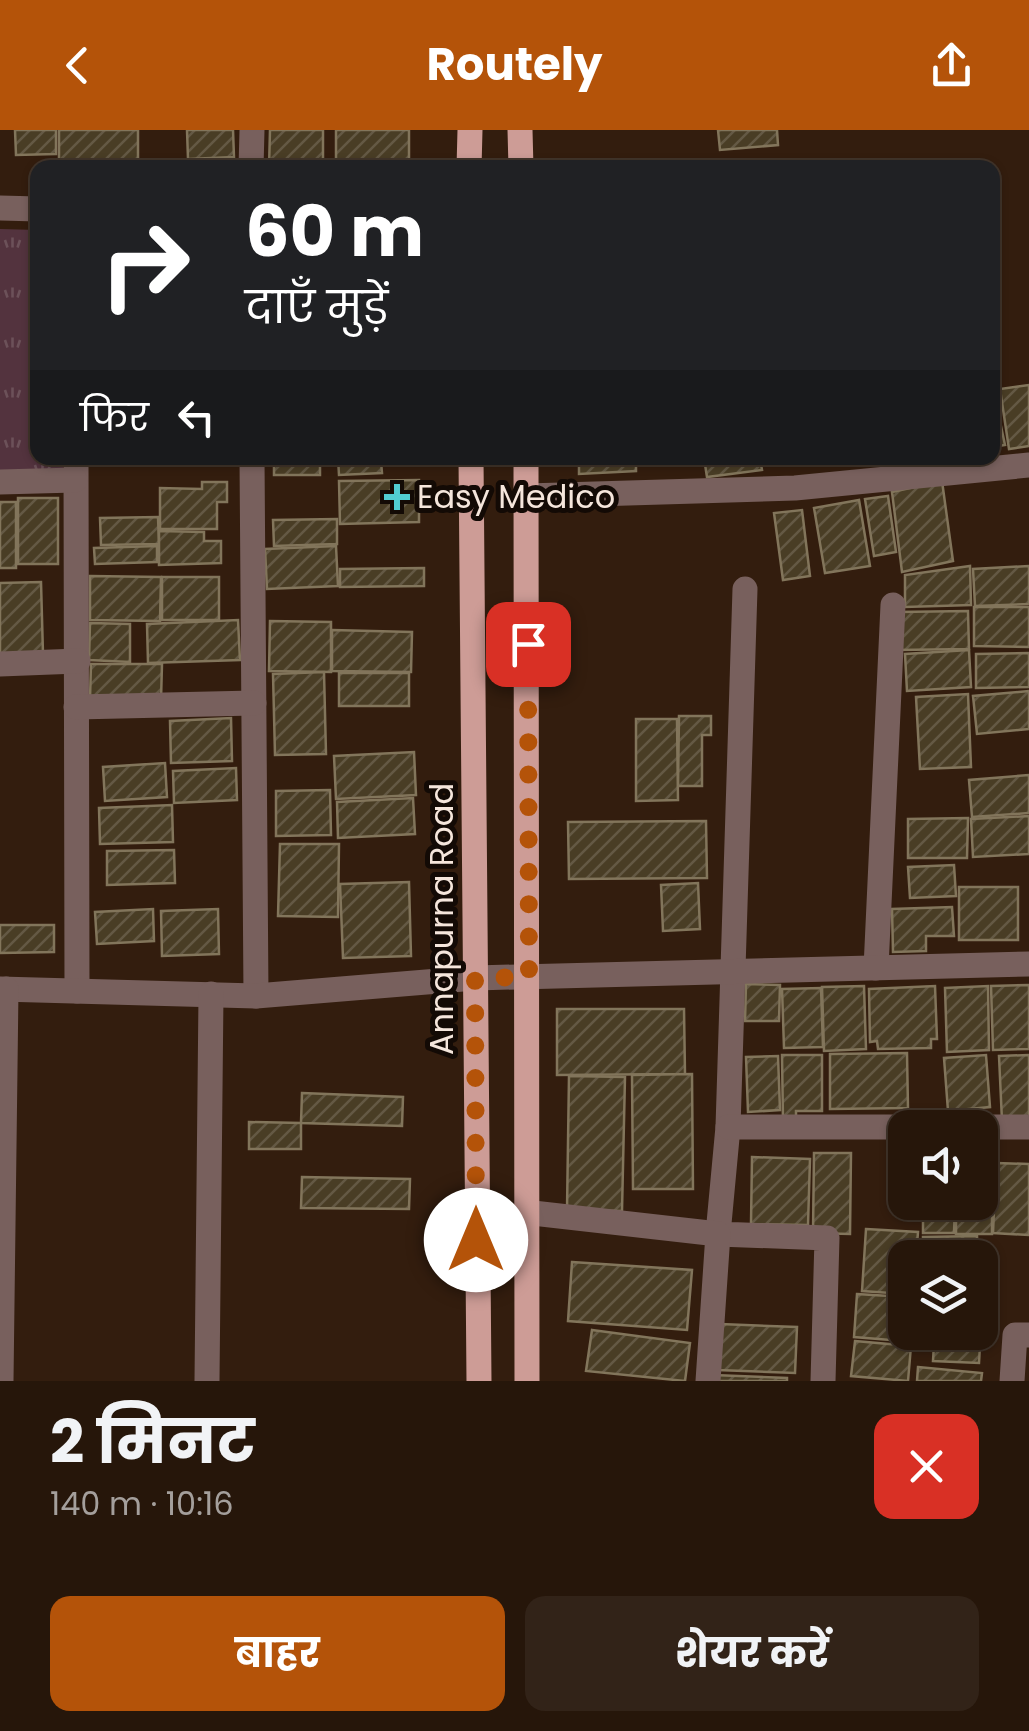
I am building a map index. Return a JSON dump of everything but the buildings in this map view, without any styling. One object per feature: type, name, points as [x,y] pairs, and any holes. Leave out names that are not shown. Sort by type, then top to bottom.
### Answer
[{"type":"main road","points":[[469,160],[470,130]]},
{"type":"main road","points":[[520,130],[521,160]]},
{"type":"main road","name":"Annapurna Road","points":[[470,465],[479,1381]]},
{"type":"main road","points":[[526,465],[527,1381]]},
{"type":"street","points":[[251,160],[252,130]]},
{"type":"street","points":[[0,208],[30,209]]},
{"type":"street","points":[[252,465],[256,996]]},
{"type":"street","points":[[527,496],[795,488],[1029,465]]},
{"type":"street","points":[[0,482],[75,469],[77,991]]},
{"type":"street","points":[[708,1381],[728,1127],[744,589]]},
{"type":"street","points":[[876,968],[893,605]]},
{"type":"street","points":[[0,664],[78,662]]},
{"type":"street","points":[[76,707],[254,703]]},
{"type":"street","points":[[1,1381],[3,989],[256,996],[475,978],[1029,964]]},
{"type":"street","points":[[207,1381],[210,994]]},
{"type":"street","points":[[728,1127],[1029,1127]]},
{"type":"street","points":[[524,1212],[718,1234],[828,1238],[823,1381]]},
{"type":"street","points":[[1012,1381],[1016,1335],[1029,1336]]},
{"type":"green space","points":[[0,229],[30,230],[30,465],[63,465],[63,469],[0,471]]},
{"type":"place","name":"Easy Medico","points":[[397,497]]},
{"type":"route","points":[[476,1240],[475,978],[529,977],[528,644]]}]
